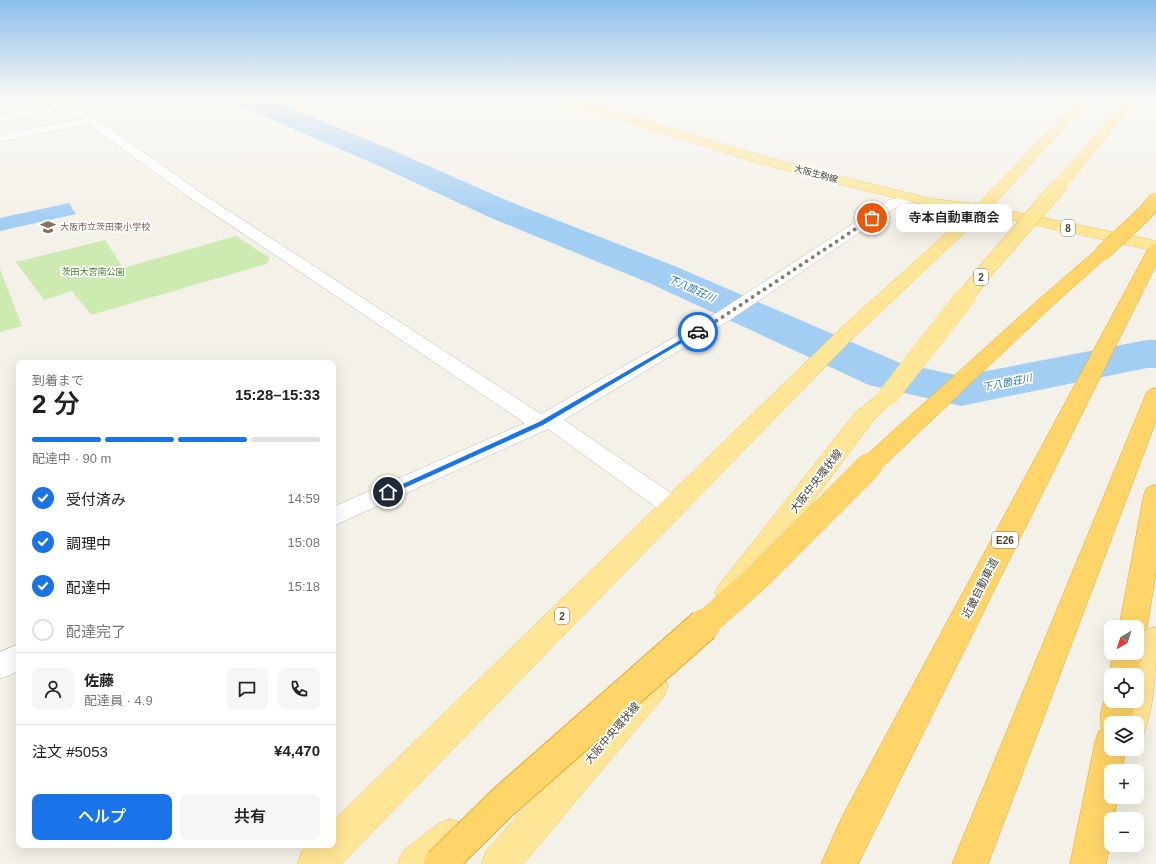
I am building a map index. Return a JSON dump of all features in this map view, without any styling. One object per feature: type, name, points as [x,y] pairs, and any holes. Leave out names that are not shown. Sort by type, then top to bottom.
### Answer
[{"type":"highway","points":[[440,864],[502,802],[757,578],[869,466],[1143,215],[1156,200]]},
{"type":"highway","name":"近畿自動車道","points":[[839,864],[855,830],[1156,248]]},
{"type":"highway","points":[[970,864],[1156,394]]},
{"type":"highway","points":[[1134,620],[1156,494]]},
{"type":"highway","points":[[1088,864],[1108,756]]},
{"type":"highway","points":[[833,864],[855,830]]},
{"type":"main road","name":"大阪生駒線","points":[[692,138],[752,157],[933,203],[981,209],[1156,248]]},
{"type":"main road","name":"大阪生駒線","points":[[719,138],[826,169],[939,195],[981,209]]},
{"type":"main road","name":"2","points":[[336,843],[672,506],[846,334],[981,209],[1048,138]]},
{"type":"main road","name":"大阪中央環状線","points":[[499,864],[705,625],[864,417],[888,396],[986,270],[1099,138]]},
{"type":"main road","points":[[1135,716],[1156,639]]},
{"type":"main road","points":[[416,864],[661,677]]},
{"type":"main road","points":[[1094,864],[1111,804]]},
{"type":"main road","name":"2","points":[[315,864],[331,848]]},
{"type":"street","points":[[116,138],[198,197],[545,421],[672,506]]},
{"type":"street","points":[[336,516],[545,421],[724,316],[894,203],[912,198]]},
{"type":"street","points":[[0,666],[16,658]]},
{"type":"green space","name":"茨田大宮南公園","points":[[236,236],[270,258],[266,264],[91,315],[72,291],[44,300],[16,262],[105,240],[123,268]]},
{"type":"green space","points":[[0,269],[22,326],[0,332]]},
{"type":"water","points":[[69,203],[76,214],[0,231],[0,218]]},
{"type":"waterway","name":"下八箇荘川","points":[[339,138],[501,210],[663,275],[886,375],[961,391],[1147,354],[1156,354]]},
{"type":"way so far","points":[[698,332],[827,249],[872,218]]},
{"type":"place","name":"寺本自動車商会","points":[[872,218]]},
{"type":"place","name":"大阪市立茨田東小学校","points":[[48,227]]},
{"type":"route","points":[[388,492],[541,424],[698,332]]}]
